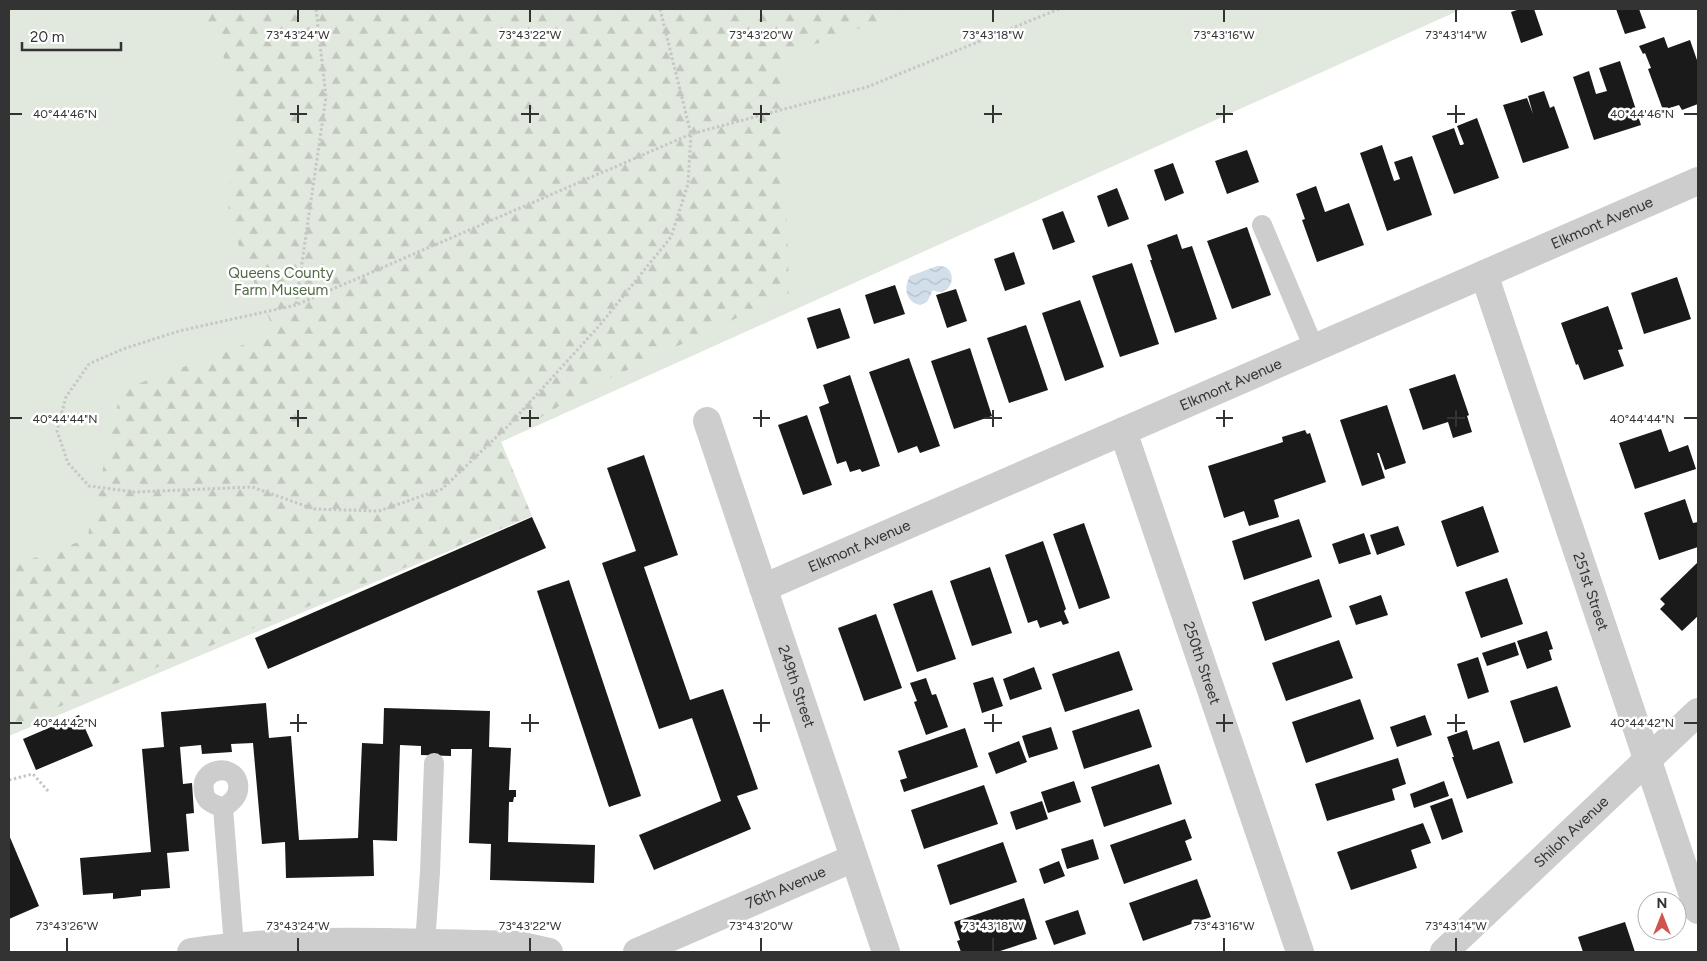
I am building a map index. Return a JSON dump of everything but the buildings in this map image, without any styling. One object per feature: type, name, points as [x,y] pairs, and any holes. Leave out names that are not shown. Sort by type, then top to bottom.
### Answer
[{"type":"street","name":"Elkmont Avenue","points":[[763,588],[1698,181]]},
{"type":"street","name":"251st Street","points":[[1484,274],[1698,910]]},
{"type":"street","name":"249th Street","points":[[707,421],[886,952]]},
{"type":"street","name":"250th Street","points":[[1123,431],[1300,952]]},
{"type":"street","name":"Shiloh Avenue","points":[[1444,952],[1698,712]]},
{"type":"street","name":"76th Avenue","points":[[636,952],[854,858]]},
{"type":"street","points":[[191,952],[306,942],[518,945],[549,952]]},
{"type":"lane","points":[[1262,225],[1314,348]]},
{"type":"lane","points":[[425,944],[434,763]]},
{"type":"lane","points":[[223,808],[240,948]]},
{"type":"path","points":[[296,305],[326,97],[316,9]]},
{"type":"path","points":[[660,9],[691,134],[688,184],[671,237],[574,354],[510,424],[442,490],[379,511],[314,509],[252,487],[135,492],[89,486],[68,463],[57,431],[66,397],[89,364],[123,349],[179,330],[296,305],[691,134],[866,87],[1059,9]]},
{"type":"path","points":[[9,780],[33,774],[49,792]]},
{"type":"green space","name":"Queens County Farm Museum","points":[[9,9],[1462,9],[501,442],[532,516],[9,736]]},
{"type":"green space","name":"Queens County Farm Museum","points":[[200,9],[913,9],[782,56],[789,293],[585,390],[501,442],[532,516],[9,727],[9,574],[23,562],[87,539],[121,390],[275,333],[228,219],[235,80]]},
{"type":"water","points":[[937,266],[948,269],[951,273],[952,281],[950,285],[945,291],[933,290],[927,302],[920,305],[915,303],[909,298],[906,290],[910,276]]}]
